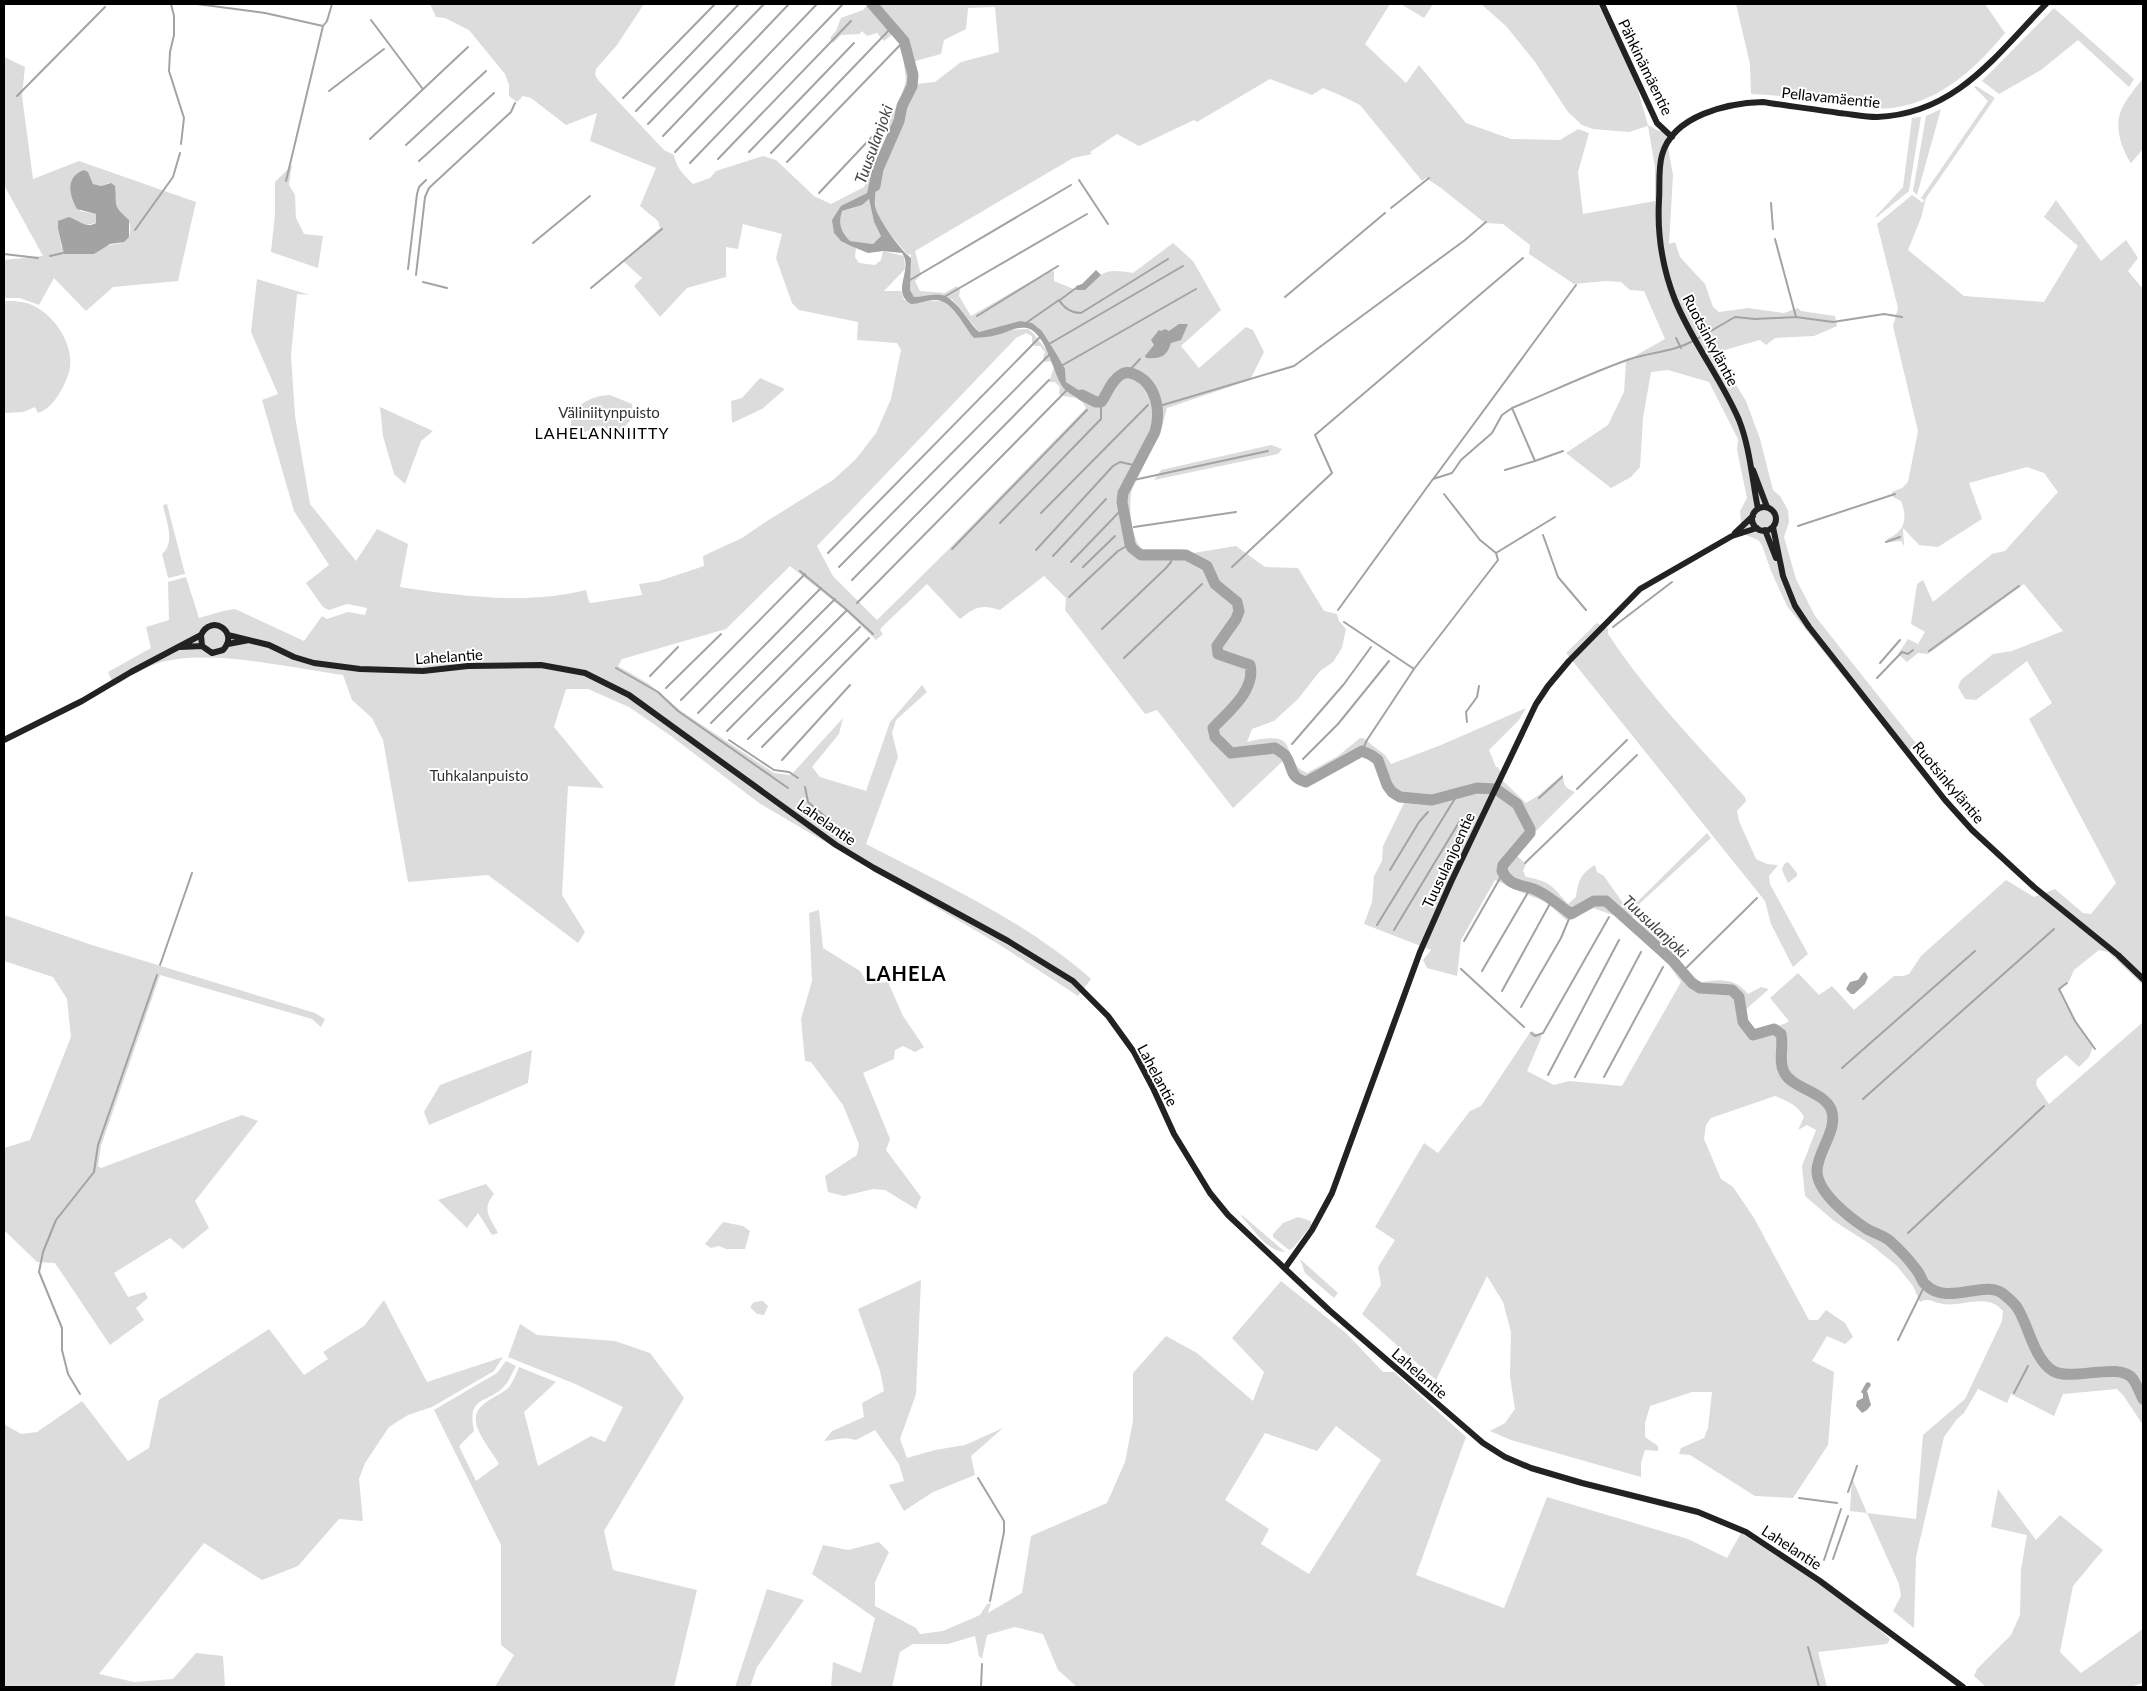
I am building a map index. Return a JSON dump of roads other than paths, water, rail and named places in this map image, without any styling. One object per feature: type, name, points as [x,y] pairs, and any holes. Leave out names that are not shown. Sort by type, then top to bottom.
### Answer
[{"type":"street","name":"Pähkinämäentie","points":[[1602,4],[1657,123],[1672,137]]},
{"type":"street","name":"Pellavamäentie","points":[[1672,137],[1690,119],[1750,102],[1763,102],[1875,117],[1915,110],[1949,96],[1970,82],[2046,4]]},
{"type":"street","name":"Ruotsinkyläntie","points":[[1672,137],[1662,156],[1658,239],[1667,279],[1684,322],[1728,397],[1739,422],[1751,467],[1758,509]]},
{"type":"street","name":"Ruotsinkyläntie","points":[[1751,467],[1767,507]]},
{"type":"street","points":[[1767,507],[1775,513],[1776,522],[1773,527],[1765,530],[1757,528],[1754,525],[1753,516],[1758,509],[1767,507]]},
{"type":"street","name":"Tuusulanjoentie","points":[[1732,536],[1753,516]]},
{"type":"street","name":"Ruotsinkyläntie","points":[[1773,527],[1779,564]]},
{"type":"street","name":"Tuusulanjoentie","points":[[1285,1268],[1316,1225],[1332,1193],[1420,952],[1536,704],[1568,661],[1640,589],[1732,536],[1757,528]]},
{"type":"street","name":"Ruotsinkyläntie","points":[[1765,530],[1795,606],[1808,627],[1946,800],[1972,830],[2013,869],[2118,955],[2143,979]]},
{"type":"street","name":"Lahelantie","points":[[4,740],[82,702],[131,672],[201,635],[205,628],[216,624],[225,629],[228,635],[268,645],[294,657],[314,663],[360,669],[415,671],[468,666],[540,665],[585,673],[629,695],[836,845],[874,868],[1008,941],[1073,981],[1108,1016],[1134,1052],[1174,1134],[1210,1193],[1228,1214],[1336,1316],[1483,1443],[1505,1457],[1530,1468],[1698,1512],[1746,1532],[1820,1580],[1963,1687]]},
{"type":"street","points":[[201,635],[202,646]]},
{"type":"street","points":[[228,635],[228,644]]},
{"type":"street","name":"Lahelantie","points":[[179,647],[202,646],[208,652],[216,653],[223,650],[228,644],[250,640]]},
{"type":"waterway","points":[[171,4],[174,16],[174,35],[170,52],[169,71],[184,118],[181,144]]},
{"type":"waterway","points":[[197,4],[265,13],[323,26],[286,181]]},
{"type":"waterway","points":[[323,26],[327,21],[332,4]]},
{"type":"waterway","points":[[623,98],[715,4]]},
{"type":"waterway","points":[[636,111],[739,4]]},
{"type":"waterway","points":[[648,124],[764,4]]},
{"type":"waterway","points":[[663,136],[789,4]]},
{"type":"waterway","points":[[675,152],[817,4]]},
{"type":"waterway","points":[[690,163],[843,4]]},
{"type":"waterway","name":"Tuusulanjoki","points":[[872,4],[904,41],[913,75],[912,86],[902,106],[899,121],[878,169],[875,186]]},
{"type":"waterway","points":[[17,96],[105,7]]},
{"type":"waterway","points":[[371,20],[422,88]]},
{"type":"waterway","points":[[718,159],[851,21]]},
{"type":"waterway","points":[[771,153],[892,27]]},
{"type":"waterway","points":[[787,162],[904,41]]},
{"type":"waterway","points":[[749,152],[854,43]]},
{"type":"waterway","points":[[370,139],[468,47]]},
{"type":"waterway","points":[[329,91],[384,49]]},
{"type":"waterway","points":[[406,145],[486,71]]},
{"type":"waterway","points":[[419,161],[494,93]]},
{"type":"waterway","points":[[416,275],[425,197],[429,188],[511,112],[515,103]]},
{"type":"waterway","points":[[819,193],[885,123]]},
{"type":"waterway","points":[[135,230],[173,177],[180,153]]},
{"type":"waterway","points":[[1391,208],[1429,178]]},
{"type":"waterway","points":[[408,269],[417,194],[419,187],[426,180]]},
{"type":"waterway","points":[[1079,180],[1108,224]]},
{"type":"waterway","points":[[910,280],[1071,185]]},
{"type":"waterway","points":[[533,243],[590,196]]},
{"type":"waterway","points":[[1771,203],[1773,229]]},
{"type":"waterway","points":[[1285,297],[1385,213]]},
{"type":"waterway","points":[[944,297],[1087,214]]},
{"type":"waterway","points":[[1156,407],[1294,366],[1465,240],[1486,222]]},
{"type":"waterway","points":[[591,288],[662,229]]},
{"type":"waterway","points":[[1775,239],[1796,317]]},
{"type":"waterway","points":[[50,256],[63,253]]},
{"type":"waterway","points":[[4,254],[38,258]]},
{"type":"waterway","points":[[1232,567],[1332,473],[1315,435],[1523,258]]},
{"type":"waterway","points":[[1026,323],[1059,300],[1068,310],[1081,313],[1168,259]]},
{"type":"waterway","points":[[977,316],[1058,266]]},
{"type":"waterway","points":[[1049,344],[1183,266]]},
{"type":"waterway","points":[[423,282],[447,288]]},
{"type":"waterway","points":[[1434,478],[1576,285]]},
{"type":"waterway","points":[[1060,300],[1076,288]]},
{"type":"waterway","points":[[1061,366],[1196,289]]},
{"type":"waterway","points":[[1697,339],[1735,317],[1755,319],[1796,317],[1833,322],[1884,314],[1902,317]]},
{"type":"waterway","points":[[828,553],[1040,337]]},
{"type":"waterway","points":[[1676,338],[1681,348]]},
{"type":"waterway","points":[[1338,610],[1433,479],[1452,473],[1461,460],[1492,433],[1502,415],[1512,408],[1615,364],[1670,350],[1693,341]]},
{"type":"waterway","points":[[839,567],[1050,354]]},
{"type":"waterway","points":[[1127,373],[1140,359]]},
{"type":"waterway","name":"Tuusulanjoki","points":[[1082,395],[1096,402],[1101,402],[1115,380],[1127,372],[1143,380],[1153,392],[1158,416],[1155,432],[1123,493],[1122,502],[1130,544],[1141,555],[1186,555],[1207,566],[1215,584],[1237,602],[1239,611],[1236,619],[1217,646],[1218,654],[1250,665],[1251,674],[1249,683],[1240,699],[1213,728],[1215,737],[1231,753],[1275,748],[1288,759],[1296,777],[1306,782],[1362,751],[1378,760],[1387,785],[1392,792],[1400,797],[1432,800],[1477,788],[1496,789],[1517,804],[1530,829],[1530,833],[1503,865],[1502,871],[1510,881],[1542,893],[1571,914],[1594,901],[1606,901],[1673,961],[1692,983],[1700,988],[1732,990],[1739,997],[1743,1022],[1753,1035],[1774,1029],[1781,1034],[1781,1063],[1784,1072],[1793,1082],[1821,1098],[1831,1109],[1832,1124],[1818,1162],[1817,1170],[1822,1187],[1835,1204],[1867,1229],[1890,1241],[1912,1264],[1925,1284],[1935,1291],[1955,1293],[1985,1289],[2002,1293],[2017,1307],[2036,1351],[2046,1366],[2053,1371],[2061,1374],[2107,1371],[2127,1374],[2133,1379],[2143,1399]]},
{"type":"waterway","points":[[852,580],[1049,380]]},
{"type":"waterway","points":[[857,603],[1068,389]]},
{"type":"waterway","points":[[1000,523],[1101,419],[1101,402]]},
{"type":"waterway","points":[[1041,513],[1148,405]]},
{"type":"waterway","points":[[1512,408],[1535,461],[1563,451]]},
{"type":"waterway","points":[[952,549],[1087,410]]},
{"type":"waterway","points":[[1129,481],[1268,451]]},
{"type":"waterway","points":[[1505,470],[1535,461]]},
{"type":"waterway","points":[[1036,550],[1113,466],[1120,462],[1138,466]]},
{"type":"waterway","points":[[1362,751],[1367,740],[1414,669],[1498,560],[1496,553],[1480,540],[1444,494]]},
{"type":"waterway","points":[[1798,526],[1895,494]]},
{"type":"waterway","points":[[1053,556],[1106,499]]},
{"type":"waterway","points":[[1071,562],[1123,508]]},
{"type":"waterway","points":[[1134,527],[1236,512]]},
{"type":"waterway","points":[[1496,553],[1555,517]]},
{"type":"waterway","points":[[1543,535],[1558,577],[1586,610]]},
{"type":"waterway","points":[[1083,567],[1115,536]]},
{"type":"waterway","points":[[1886,542],[1900,537]]},
{"type":"waterway","points":[[1069,597],[1118,551],[1130,544]]},
{"type":"waterway","points":[[1102,629],[1166,568],[1171,562],[1172,554]]},
{"type":"waterway","points":[[800,571],[873,634]]},
{"type":"waterway","points":[[681,700],[805,574]]},
{"type":"waterway","points":[[1613,627],[1672,582]]},
{"type":"waterway","points":[[1124,658],[1202,584]]},
{"type":"waterway","points":[[1929,651],[2019,586]]},
{"type":"waterway","points":[[698,713],[821,588]]},
{"type":"waterway","points":[[711,723],[835,599]]},
{"type":"waterway","points":[[727,731],[847,610]]},
{"type":"waterway","points":[[1344,622],[1414,669]]},
{"type":"waterway","points":[[748,739],[860,627]]},
{"type":"waterway","points":[[666,688],[721,634]]},
{"type":"waterway","points":[[762,747],[869,638]]},
{"type":"waterway","points":[[1880,663],[1900,640]]},
{"type":"waterway","points":[[650,676],[678,647]]},
{"type":"waterway","points":[[1292,744],[1344,684],[1371,647]]},
{"type":"waterway","points":[[1877,678],[1902,652],[1908,654],[1913,650]]},
{"type":"waterway","points":[[1303,759],[1338,724],[1389,661]]},
{"type":"waterway","points":[[616,668],[658,692],[678,711],[788,788]]},
{"type":"waterway","points":[[782,760],[850,685]]},
{"type":"waterway","points":[[1467,722],[1466,712],[1477,697],[1479,686]]},
{"type":"waterway","points":[[729,740],[774,770],[789,772],[798,778]]},
{"type":"waterway","points":[[1577,789],[1627,740]]},
{"type":"waterway","points":[[1525,863],[1637,755]]},
{"type":"waterway","points":[[1539,798],[1562,777]]},
{"type":"waterway","points":[[805,787],[808,802],[829,820]]},
{"type":"waterway","points":[[1377,925],[1459,792]]},
{"type":"waterway","points":[[1390,870],[1419,822],[1428,812]]},
{"type":"waterway","points":[[1394,930],[1461,819]]},
{"type":"waterway","points":[[160,965],[192,873]]},
{"type":"waterway","points":[[1464,941],[1503,873]]},
{"type":"waterway","points":[[1482,971],[1530,889]]},
{"type":"waterway","points":[[1682,972],[1757,898]]},
{"type":"waterway","points":[[1502,991],[1552,900]]},
{"type":"waterway","points":[[1521,1007],[1561,938],[1571,914]]},
{"type":"waterway","points":[[1531,1033],[1535,1036],[1543,1033],[1609,917]]},
{"type":"waterway","points":[[1863,1099],[2054,929]]},
{"type":"waterway","points":[[1548,1075],[1619,940]]},
{"type":"waterway","points":[[1842,1068],[1975,951]]},
{"type":"waterway","points":[[1575,1077],[1641,952]]},
{"type":"waterway","points":[[1604,1077],[1663,967]]},
{"type":"waterway","points":[[1461,969],[1524,1027]]},
{"type":"waterway","points":[[80,1394],[68,1374],[62,1350],[62,1328],[39,1272],[43,1252],[56,1220],[94,1172],[98,1145],[157,975]]},
{"type":"waterway","points":[[2067,983],[2059,989],[2075,1021],[2095,1049]]},
{"type":"waterway","points":[[1908,1233],[2044,1106]]},
{"type":"waterway","points":[[1898,1340],[1925,1285]]},
{"type":"waterway","points":[[2014,1393],[2028,1366]]},
{"type":"waterway","points":[[1848,1492],[1857,1466]]},
{"type":"waterway","points":[[978,1478],[1004,1521],[1004,1532],[990,1601]]},
{"type":"waterway","points":[[1799,1498],[1837,1503]]},
{"type":"waterway","points":[[1824,1560],[1841,1509]]},
{"type":"waterway","points":[[1833,1559],[1848,1516]]},
{"type":"waterway","points":[[1808,1647],[1819,1687]]},
{"type":"waterway","points":[[981,1687],[982,1664]]},
{"type":"district","name":"LAHELANNIITTY","points":[[602,432]]},
{"type":"district","name":"LAHELA","points":[[906,973]]},
{"type":"park label","name":"Väliniitynpuisto","points":[[609,412]]},
{"type":"park label","name":"Tuhkalanpuisto","points":[[479,775]]}]
